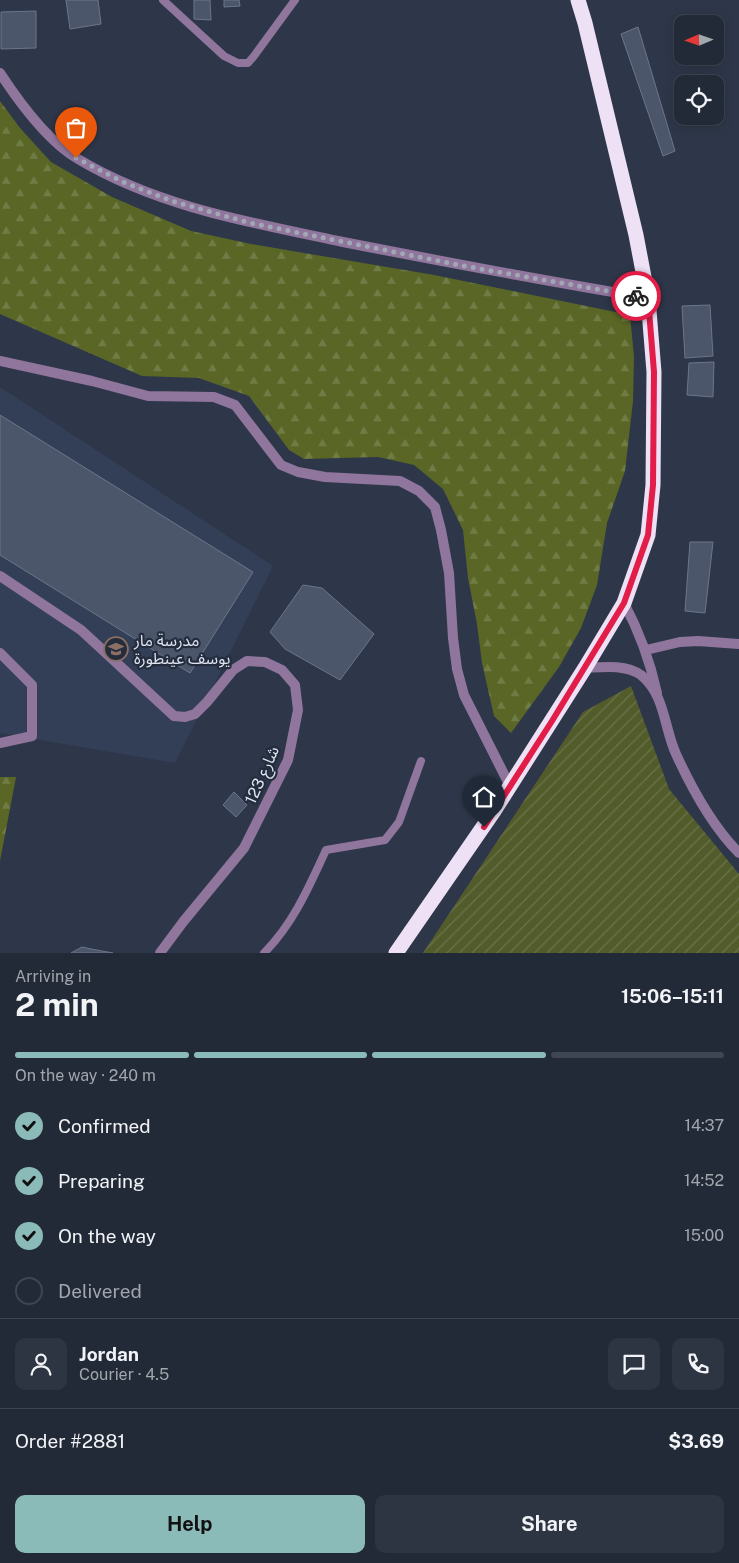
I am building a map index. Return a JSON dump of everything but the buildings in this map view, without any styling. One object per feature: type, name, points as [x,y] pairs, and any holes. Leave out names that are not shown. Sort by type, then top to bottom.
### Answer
[{"type":"highway","points":[[396,953],[494,811],[585,668],[624,603],[648,535],[653,485],[654,372],[648,298],[586,23],[578,0]]},
{"type":"street","points":[[0,72],[15,96],[45,132],[76,158],[123,182],[172,201],[260,225],[464,266],[648,298]]},
{"type":"street","points":[[0,361],[92,381],[148,396],[214,397],[235,405],[281,465],[298,472],[325,477],[400,481],[419,491],[435,507],[442,530],[449,573],[456,661],[464,695],[510,786]]},
{"type":"street","name":"شارع 123","points":[[0,576],[81,630],[174,716],[185,717],[195,714],[233,670],[247,661],[265,662],[282,670],[295,685],[298,710],[288,760],[244,848],[160,953]]},
{"type":"street","points":[[624,603],[646,650],[658,699],[675,752],[710,816],[730,844],[739,853]]},
{"type":"street","points":[[646,650],[698,640],[739,644]]},
{"type":"street","points":[[0,653],[32,684],[32,736],[0,743]]},
{"type":"street","points":[[585,668],[607,667],[633,671],[647,681],[658,699]]},
{"type":"lane","points":[[163,0],[224,56],[238,63],[248,63],[295,0]]},
{"type":"lane","points":[[264,953],[278,939],[296,913],[326,850],[384,840],[399,822],[421,761]]},
{"type":"shaded area","name":"مدرسة مار يوسف عينطورة","points":[[0,387],[273,566],[175,763],[0,733]]},
{"type":"green space","points":[[0,101],[20,128],[51,162],[112,197],[191,231],[251,244],[434,275],[630,315],[634,357],[633,401],[625,471],[607,523],[597,585],[581,628],[559,667],[511,733],[494,716],[482,663],[468,578],[463,530],[443,489],[414,465],[378,457],[304,459],[289,450],[249,396],[199,378],[142,376],[0,314]]},
{"type":"green space","points":[[631,686],[669,789],[739,874],[739,953],[423,953],[583,712]]},
{"type":"green space","points":[[0,777],[16,777],[0,861]]},
{"type":"way so far","points":[[76,158],[123,182],[172,201],[250,223],[464,266],[636,296]]},
{"type":"place","name":"مدرسة مار يوسف عينطورة","points":[[116,649]]},
{"type":"route","points":[[484,827],[624,603],[648,535],[653,485],[654,372],[648,298],[636,296]]}]
